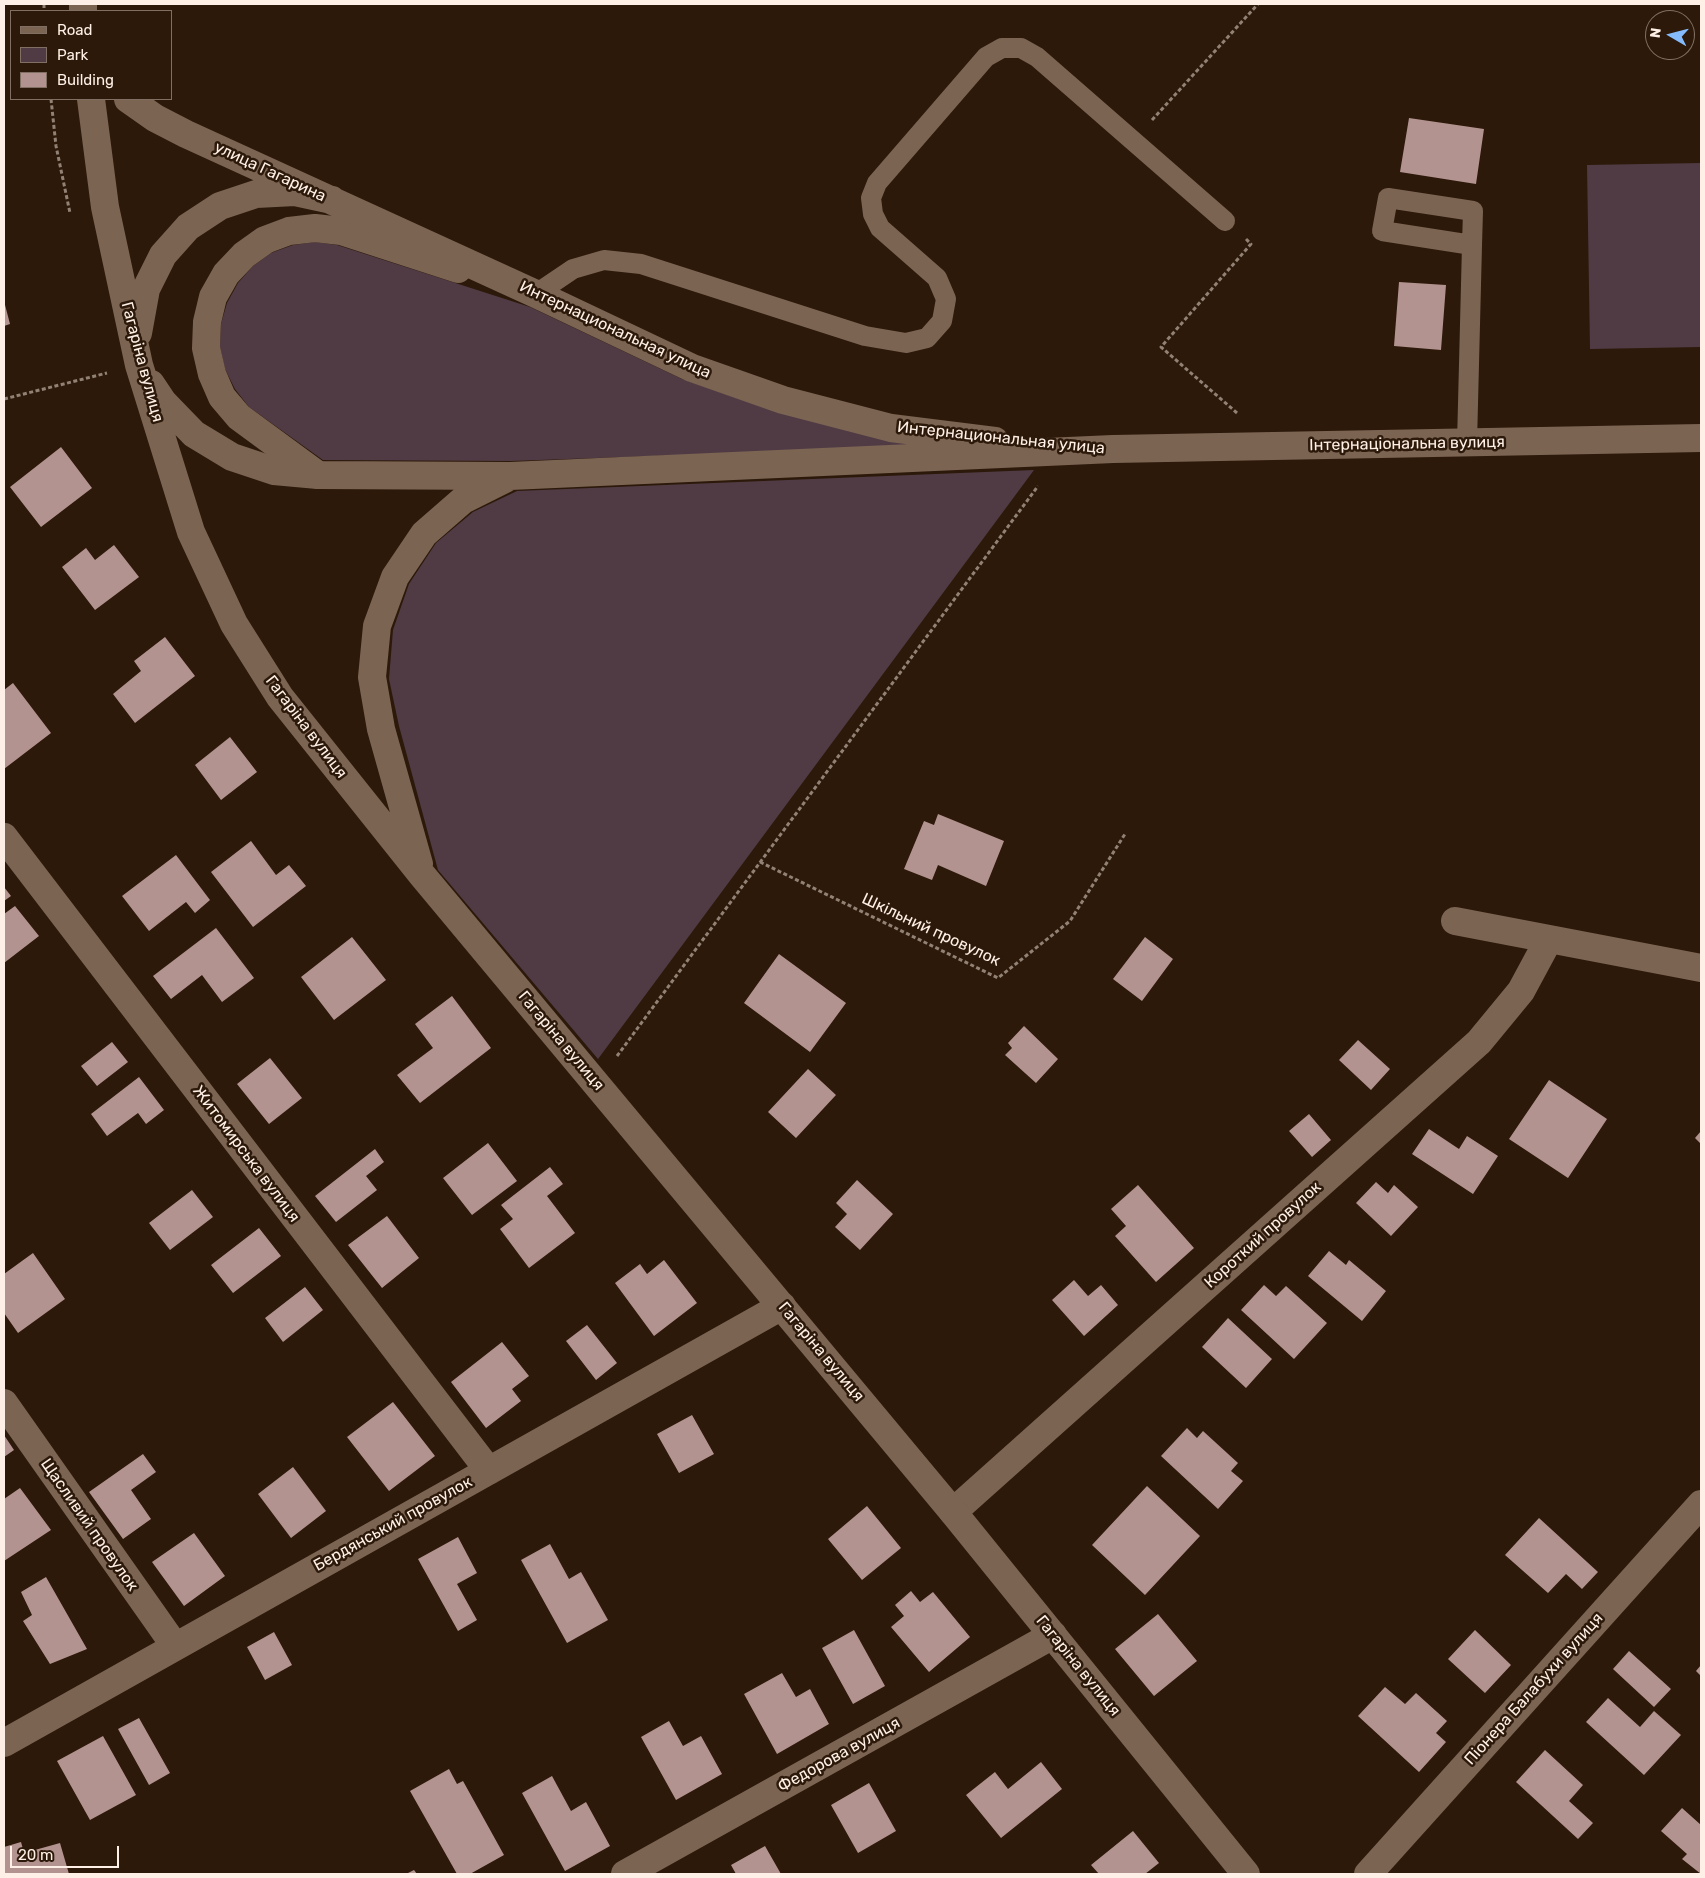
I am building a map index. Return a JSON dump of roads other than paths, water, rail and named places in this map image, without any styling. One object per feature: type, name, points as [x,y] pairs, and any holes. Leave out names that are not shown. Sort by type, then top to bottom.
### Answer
[{"type":"street","name":"Гагаріна вулиця","points":[[91,100],[105,207],[139,365],[191,532],[234,624],[280,697],[422,875],[954,1512],[1246,1874]]},
{"type":"street","name":"улица Гагарина","points":[[129,100],[156,118],[186,134],[332,200]]},
{"type":"street","name":"улица Гагарина","points":[[139,365],[138,326],[146,289],[163,255],[188,227],[220,206],[256,194],[295,192],[332,200]]},
{"type":"street","name":"Интернациональная улица","points":[[332,200],[692,368],[783,400],[891,428],[978,440],[1113,449]]},
{"type":"street","points":[[318,474],[239,417],[222,397],[212,374],[206,348],[206,322],[213,297],[226,274],[244,255],[265,240],[289,231],[315,228],[341,231],[536,294]]},
{"type":"street","name":"Интернациональная улица","points":[[139,365],[163,402],[194,434],[232,457],[274,471],[318,474],[510,476],[1113,449]]},
{"type":"street","name":"Інтернаціональна вулиця","points":[[1113,449],[1701,438]]},
{"type":"street","name":"Интернациональная улица","points":[[422,875],[381,729],[372,677],[377,626],[394,577],[424,534],[463,500],[510,476]]},
{"type":"street","name":"Житомирська вулиця","points":[[4,837],[489,1470]]},
{"type":"street","points":[[1455,921],[1701,968]]},
{"type":"street","name":"Короткий провулок","points":[[954,1512],[1479,1042],[1521,991],[1549,939]]},
{"type":"street","name":"Бердянський провулок","points":[[4,1743],[782,1306]]},
{"type":"street","name":"Щасливий провулок","points":[[4,1403],[175,1646]]},
{"type":"street","name":"Піонера Балабухи вулиця","points":[[1368,1874],[1701,1504]]},
{"type":"street","name":"Федорова вулиця","points":[[625,1874],[1053,1635]]},
{"type":"lane","points":[[536,294],[573,269],[604,260],[641,264],[865,336],[906,343],[927,338],[942,321],[946,299],[937,278],[880,228],[873,214],[871,198],[876,183],[986,57],[1002,48],[1021,48],[1036,57],[1225,221]]},
{"type":"lane","points":[[1467,443],[1472,245]]}]
